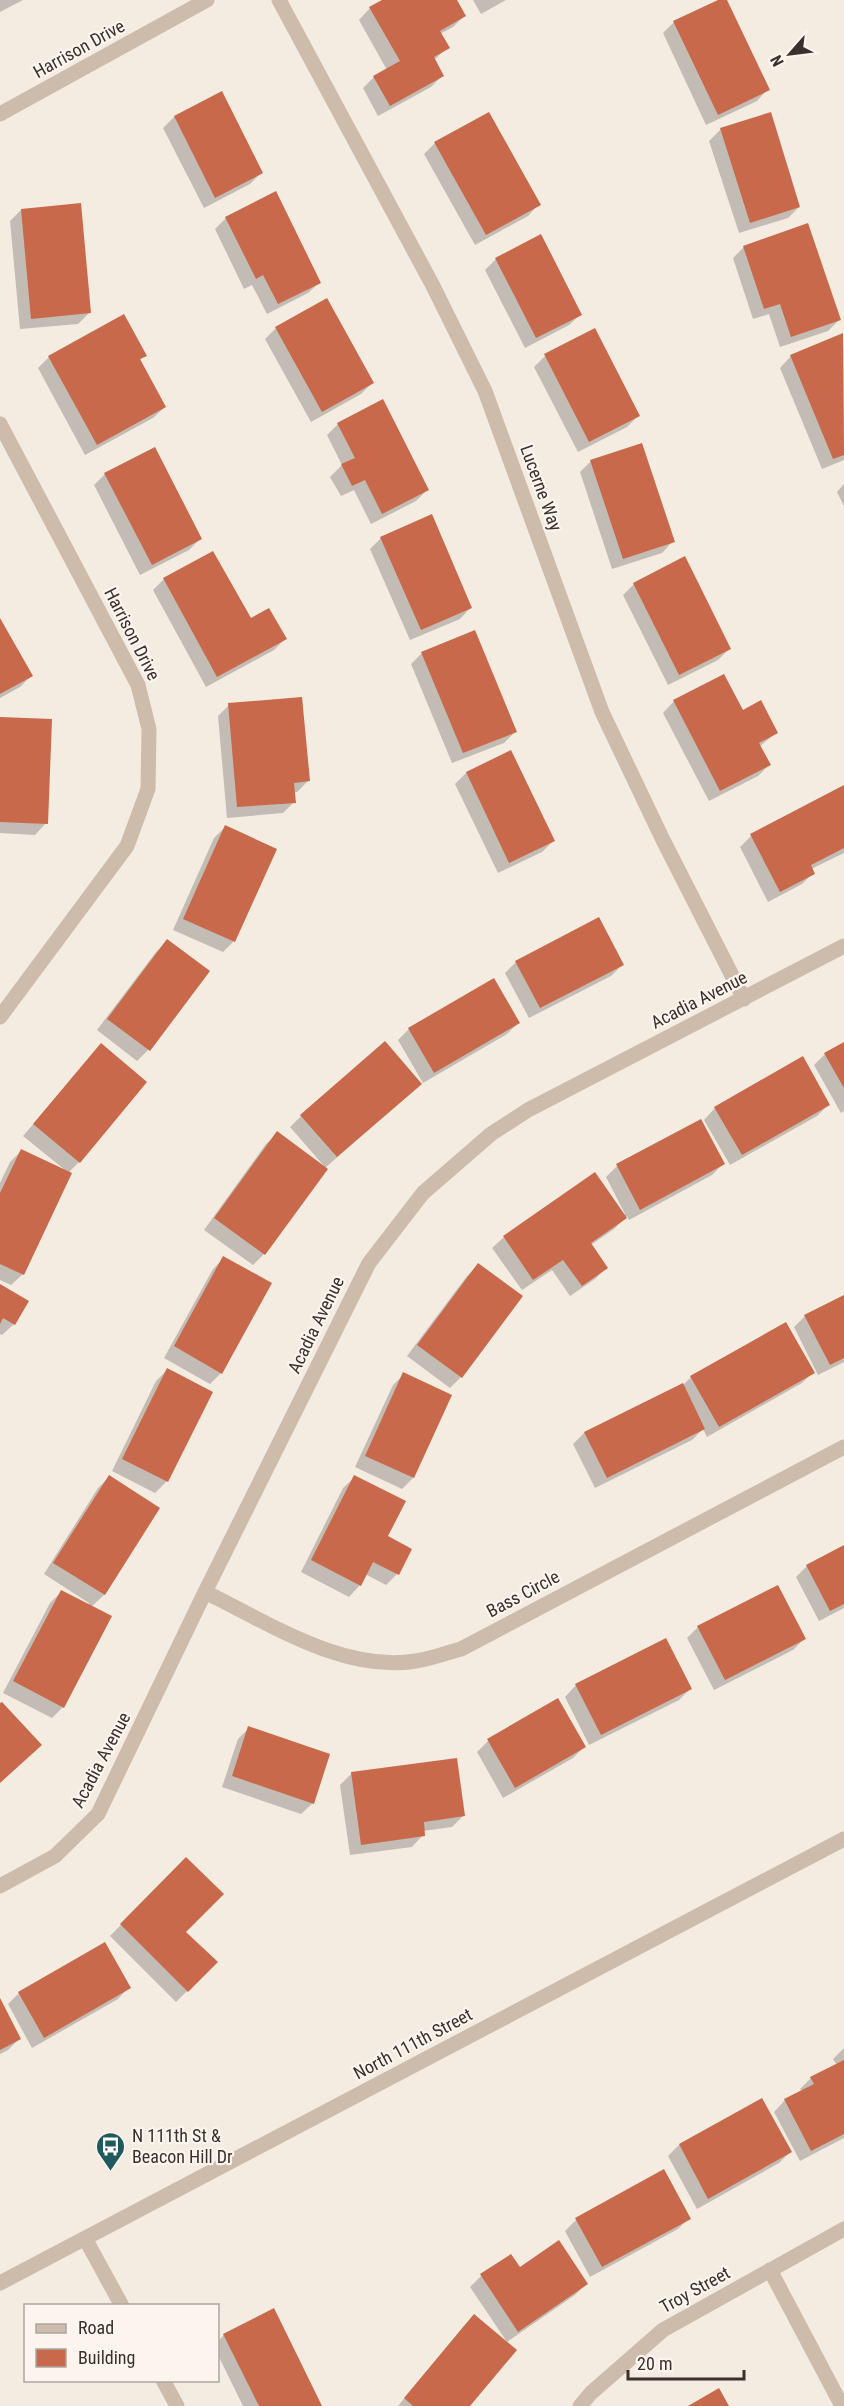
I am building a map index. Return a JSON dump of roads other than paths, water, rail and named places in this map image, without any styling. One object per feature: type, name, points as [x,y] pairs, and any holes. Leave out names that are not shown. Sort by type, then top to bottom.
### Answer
[{"type":"street","name":"Harrison Drive","points":[[0,114],[207,0]]},
{"type":"street","name":"Lucerne Way","points":[[279,0],[432,284],[485,391],[602,712],[663,840],[744,999]]},
{"type":"street","name":"Harrison Drive","points":[[0,424],[138,685],[149,729],[148,789],[127,846],[0,1017]]},
{"type":"street","name":"Acadia Avenue","points":[[0,1886],[55,1856],[98,1814],[205,1592],[369,1263],[423,1193],[491,1134],[528,1110],[844,946]]},
{"type":"street","name":"Bass Circle","points":[[205,1592],[323,1650],[368,1662],[416,1661],[460,1648],[844,1448]]},
{"type":"street","name":"North 111th Street","points":[[0,2283],[86,2240],[844,1839]]},
{"type":"street","name":"Troy Street","points":[[580,2406],[591,2393],[663,2330],[844,2229]]},
{"type":"street","points":[[86,2240],[121,2304]]},
{"type":"street","points":[[770,2270],[842,2406]]},
{"type":"street","points":[[164,2382],[177,2406]]},
{"type":"place","name":"N 111th St & Beacon Hill Dr","points":[[111,2172]]}]
